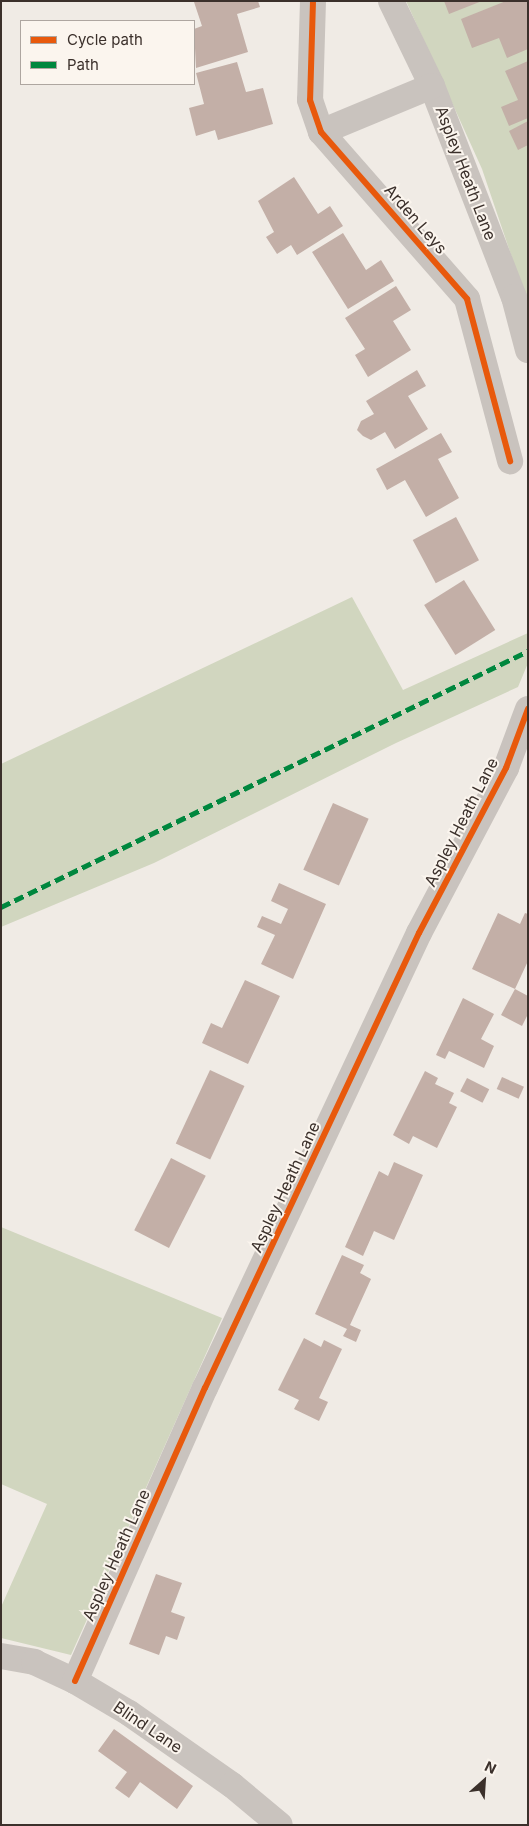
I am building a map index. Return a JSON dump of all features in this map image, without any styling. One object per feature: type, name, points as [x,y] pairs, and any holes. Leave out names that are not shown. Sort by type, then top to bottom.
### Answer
[{"type":"street","name":"Arden Leys","points":[[313,1],[310,100],[321,132],[467,299],[510,461]]},
{"type":"street","name":"Aspley Heath Lane","points":[[392,1],[432,86],[514,297],[528,350]]},
{"type":"street","points":[[321,132],[432,86]]},
{"type":"street","name":"Aspley Heath Lane","points":[[75,1681],[210,1379],[419,934],[506,768],[528,709]]},
{"type":"street","name":"Blind Lane","points":[[1,1656],[34,1662],[75,1681],[129,1713],[232,1785],[280,1825]]},
{"type":"green space","points":[[406,1],[528,1],[528,305],[482,169]]},
{"type":"green space","points":[[352,597],[403,690],[528,633],[528,663],[518,687],[396,743],[154,863],[1,927],[1,764]]},
{"type":"green space","points":[[1,1227],[222,1318],[71,1655],[1,1638],[1,1607],[47,1504],[1,1484]]},
{"type":"building","points":[[258,1],[260,7],[237,14],[248,52],[196,68],[195,29],[202,26],[194,2]]},
{"type":"building","points":[[444,1],[482,1],[449,14]]},
{"type":"building","points":[[506,1],[528,1],[528,49],[507,58],[499,38],[472,48],[461,19]]},
{"type":"building","points":[[528,61],[528,118],[509,126],[501,107],[518,100],[505,71]]},
{"type":"building","points":[[237,62],[246,92],[263,88],[273,124],[218,140],[215,130],[196,136],[189,108],[204,104],[196,73]]},
{"type":"building","points":[[528,121],[528,145],[518,150],[509,131]]},
{"type":"building","points":[[294,177],[318,214],[330,206],[343,226],[297,255],[291,245],[277,254],[266,237],[274,232],[258,201]]},
{"type":"building","points":[[343,233],[366,270],[381,260],[394,281],[348,309],[312,252]]},
{"type":"building","points":[[396,286],[411,310],[393,321],[411,350],[368,377],[355,355],[365,349],[345,318]]},
{"type":"building","points":[[417,370],[426,386],[408,396],[428,429],[395,449],[385,432],[371,440],[363,436],[357,430],[361,421],[374,414],[366,401]]},
{"type":"building","points":[[441,433],[452,452],[438,459],[459,498],[426,517],[405,480],[387,490],[376,469]]},
{"type":"building","points":[[456,517],[479,560],[436,583],[413,540]]},
{"type":"building","points":[[464,580],[495,630],[455,655],[424,605]]},
{"type":"building","points":[[333,803],[369,819],[339,886],[303,870]]},
{"type":"building","points":[[279,883],[326,904],[293,979],[261,964],[275,935],[257,927],[262,916],[281,924],[288,909],[271,901]]},
{"type":"building","points":[[498,913],[520,924],[525,913],[528,914],[528,961],[515,989],[472,969]]},
{"type":"building","points":[[245,980],[280,996],[248,1064],[202,1043],[211,1023],[222,1028]]},
{"type":"building","points":[[515,989],[528,996],[528,1014],[522,1026],[501,1015]]},
{"type":"building","points":[[463,998],[494,1014],[481,1039],[494,1046],[484,1068],[449,1051],[445,1059],[436,1055]]},
{"type":"building","points":[[210,1070],[244,1086],[210,1159],[176,1143]]},
{"type":"building","points":[[425,1071],[438,1078],[435,1084],[454,1093],[449,1103],[457,1107],[437,1148],[413,1136],[409,1144],[393,1135]]},
{"type":"building","points":[[502,1077],[524,1087],[519,1099],[497,1089]]},
{"type":"building","points":[[467,1078],[489,1089],[482,1103],[460,1091]]},
{"type":"building","points":[[171,1158],[206,1176],[169,1248],[134,1230]]},
{"type":"building","points":[[394,1162],[423,1175],[394,1240],[374,1231],[363,1256],[345,1247],[379,1171],[388,1176]]},
{"type":"building","points":[[342,1255],[364,1265],[360,1273],[371,1279],[350,1325],[361,1330],[356,1342],[343,1336],[347,1329],[315,1314]]},
{"type":"building","points":[[304,1338],[321,1347],[324,1340],[342,1349],[319,1398],[328,1402],[319,1421],[294,1409],[299,1400],[278,1390]]},
{"type":"building","points":[[156,1574],[182,1583],[171,1612],[185,1617],[177,1640],[166,1636],[159,1655],[129,1644]]},
{"type":"building","points":[[114,1729],[193,1786],[177,1809],[140,1782],[129,1798],[115,1788],[127,1772],[98,1751]]},
{"type":"marked path","points":[[1,907],[528,651]]},
{"type":"cycle path","points":[[313,1],[310,100],[321,132],[467,299],[510,461]]},
{"type":"cycle path","points":[[75,1681],[205,1388],[419,933],[506,768],[528,709]]}]
